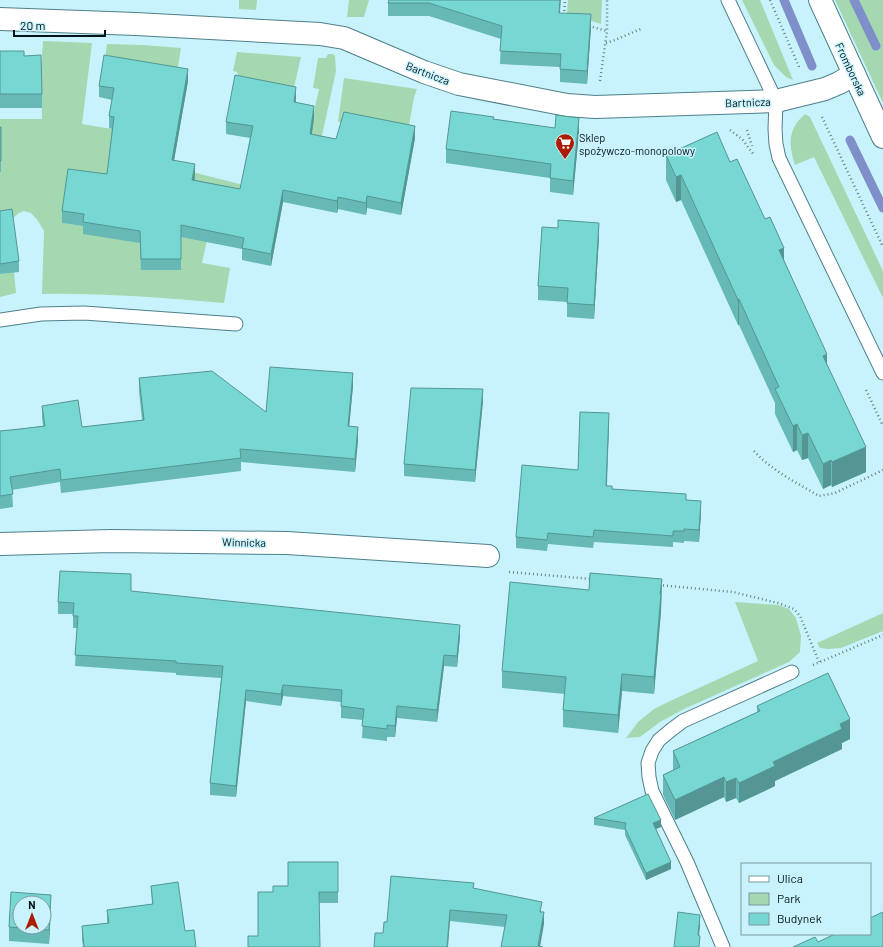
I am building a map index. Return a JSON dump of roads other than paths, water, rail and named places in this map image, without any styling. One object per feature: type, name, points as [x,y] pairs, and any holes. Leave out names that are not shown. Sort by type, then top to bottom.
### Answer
[{"type":"street","name":"Fromborska","points":[[820,0],[883,137]]},
{"type":"street","name":"Bartnicza","points":[[0,19],[136,24],[320,34],[344,38],[424,72],[459,84],[567,105],[596,107],[776,101],[811,93],[832,86],[854,74]]},
{"type":"street","name":"Winnicka","points":[[0,544],[111,541],[287,543],[496,564]]},
{"type":"lane","points":[[728,0],[776,101],[774,129],[779,158],[883,373]]},
{"type":"lane","points":[[0,320],[41,314],[84,313],[236,324]]},
{"type":"lane","points":[[723,947],[687,862],[652,791],[648,763],[652,751],[659,740],[683,721],[792,672]]},
{"type":"waterway","points":[[784,0],[812,66]]},
{"type":"waterway","points":[[854,0],[876,46]]},
{"type":"waterway","points":[[850,140],[883,208]]},
{"type":"place","name":"Sklep spożywczo-monopolowy","points":[[565,160]]}]
